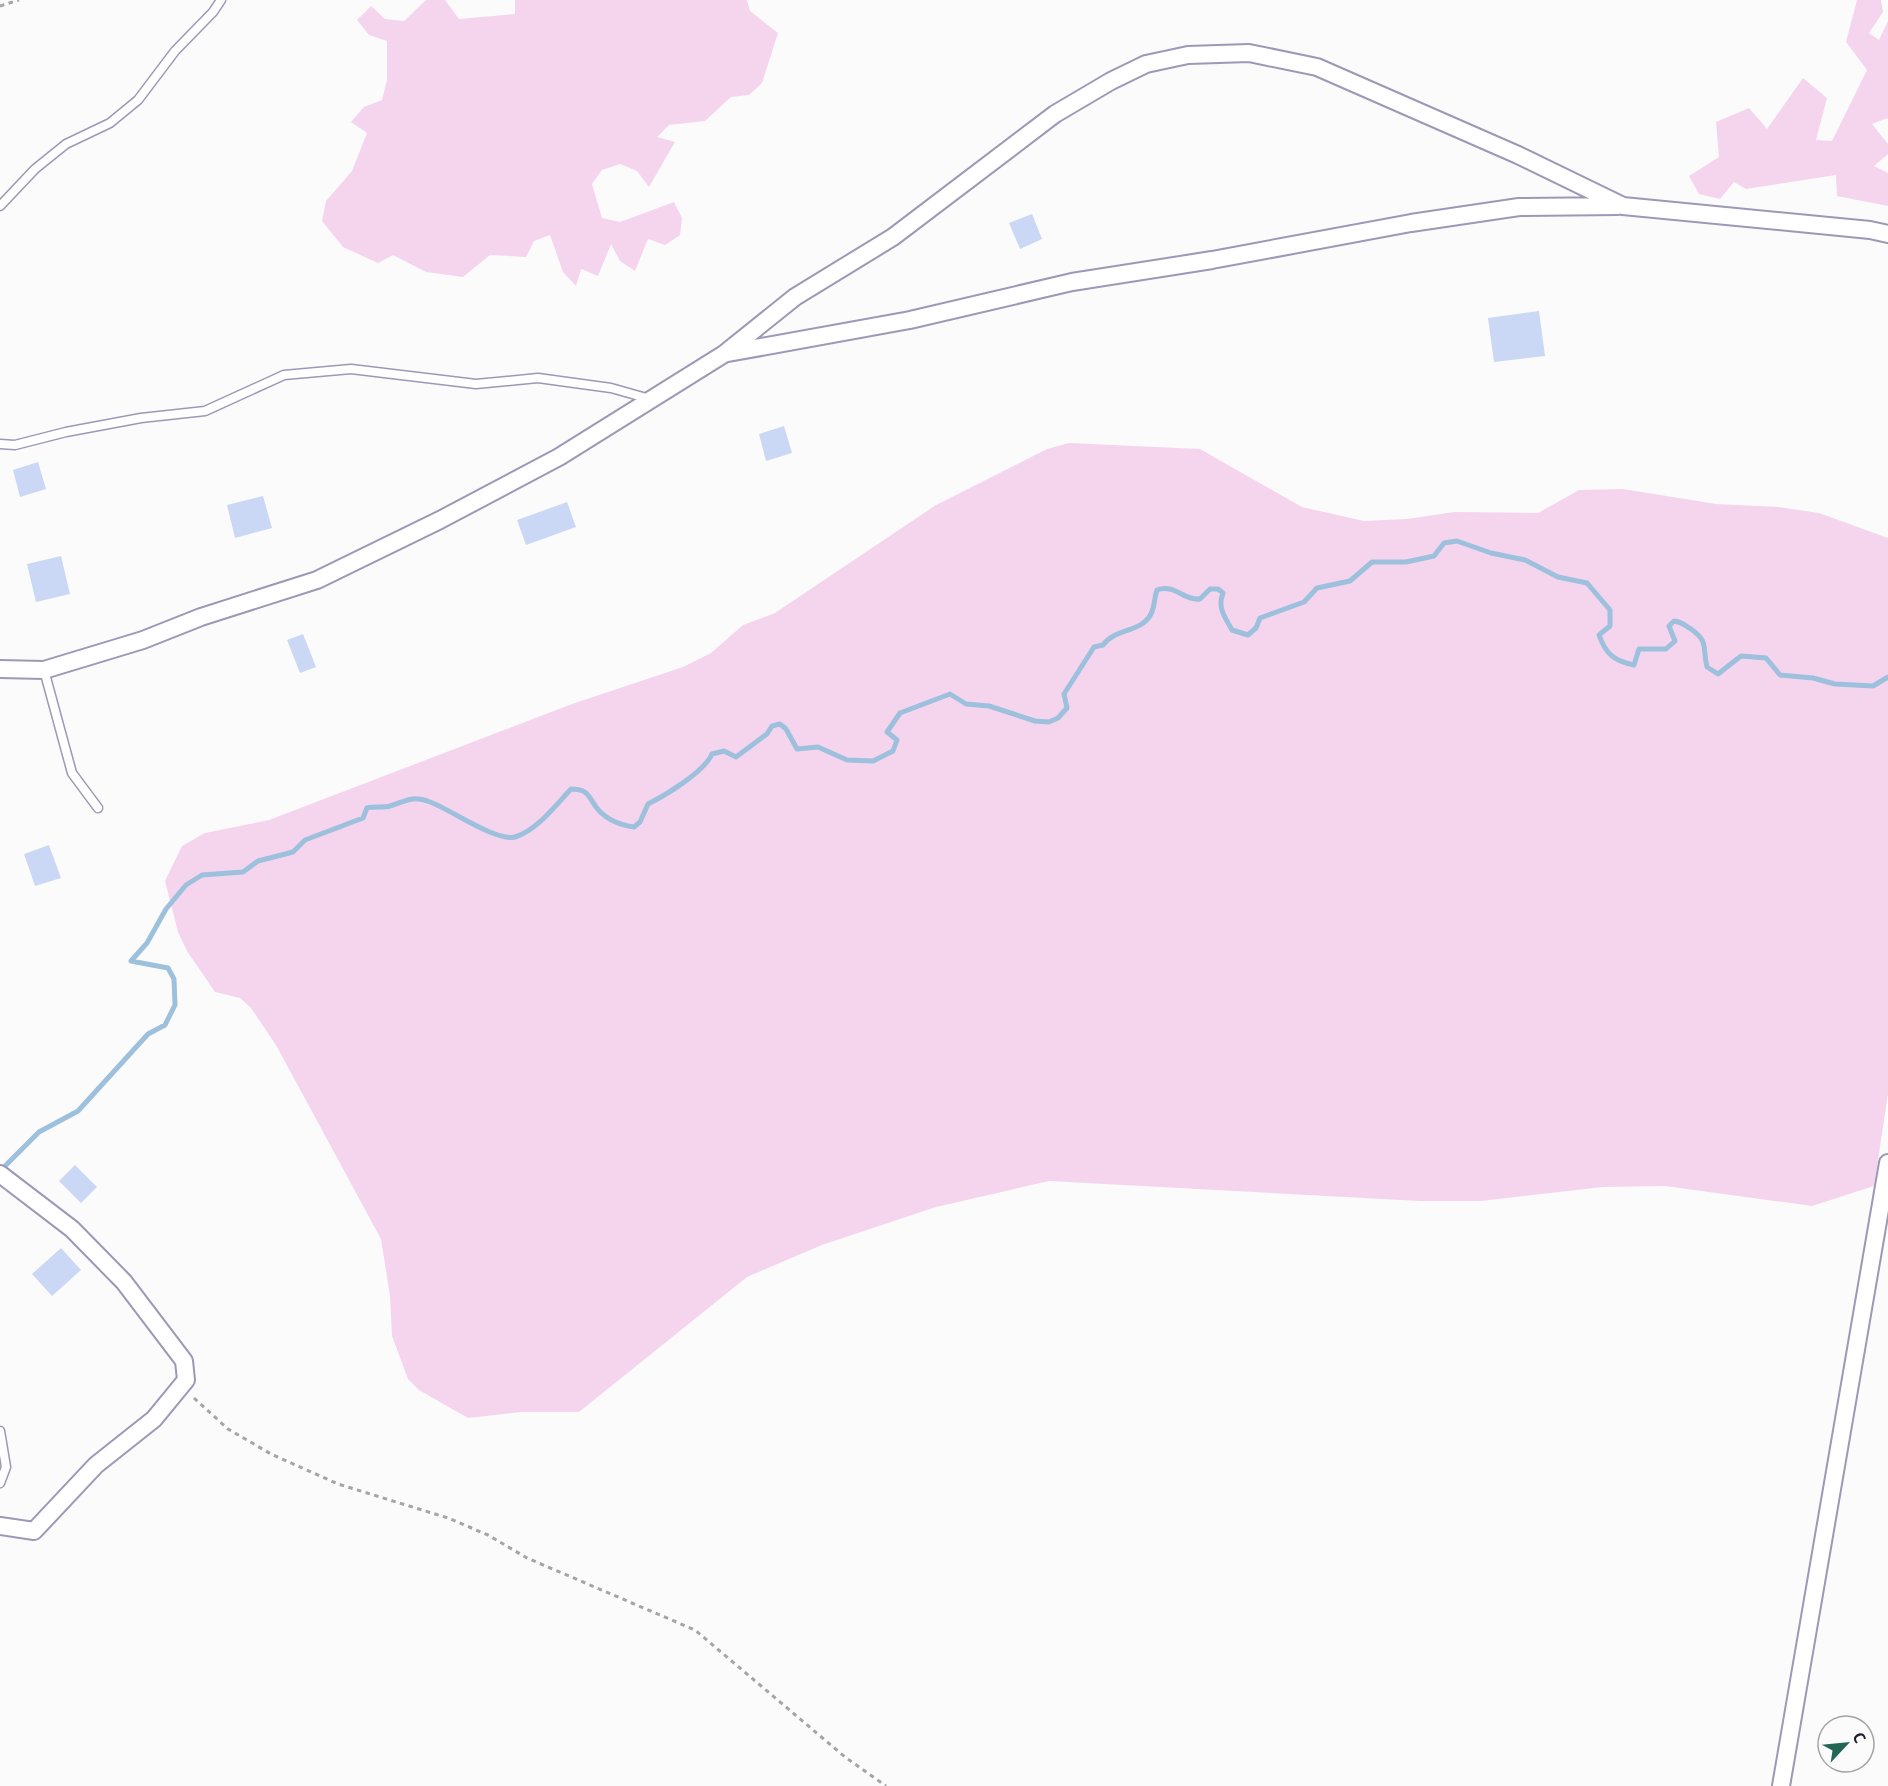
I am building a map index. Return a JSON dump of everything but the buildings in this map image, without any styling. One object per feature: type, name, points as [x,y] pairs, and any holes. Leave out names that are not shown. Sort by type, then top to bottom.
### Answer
[{"type":"street","points":[[0,669],[44,670],[143,640],[201,617],[317,580],[440,520],[559,457],[724,354],[795,297],[893,237],[1055,114],[1111,81],[1146,64],[1188,54],[1249,53],[1317,67],[1518,155],[1623,206]]},
{"type":"street","points":[[724,354],[910,320],[1072,282],[1212,260],[1411,223],[1519,207],[1623,206],[1870,230],[1888,234]]},
{"type":"street","points":[[1781,1786],[1888,1163]]},
{"type":"street","points":[[0,1174],[72,1229],[124,1282],[184,1361],[186,1380],[154,1419],[96,1465],[34,1531],[0,1526]]},
{"type":"lane","points":[[0,206],[35,169],[66,144],[110,123],[138,100],[174,51],[213,12],[221,0]]},
{"type":"lane","points":[[0,444],[15,445],[120,422],[205,411],[284,375],[351,369],[476,384],[538,378],[611,388],[650,399]]},
{"type":"lane","points":[[44,670],[72,773],[98,808]]},
{"type":"lane","points":[[0,1431],[6,1467],[0,1483]]},
{"type":"path","points":[[0,6],[20,0]]},
{"type":"path","points":[[182,1387],[228,1429],[271,1454],[338,1484],[448,1518],[538,1562],[695,1629],[845,1757],[886,1786]]},
{"type":"shaded area","points":[[426,0],[445,0],[459,19],[515,14],[515,0],[747,0],[750,11],[778,33],[762,83],[749,95],[731,97],[705,121],[669,125],[657,137],[675,142],[649,187],[637,171],[620,164],[602,170],[592,184],[602,218],[620,222],[674,202],[682,218],[680,235],[665,245],[648,239],[635,271],[620,261],[611,244],[598,276],[581,269],[576,286],[563,272],[550,235],[534,241],[526,257],[490,255],[463,277],[426,272],[393,255],[378,263],[343,247],[322,221],[326,201],[352,171],[367,133],[351,122],[364,107],[382,100],[387,80],[387,41],[369,35],[357,20],[371,6],[385,19],[404,21]]},
{"type":"shaded area","points":[[1857,0],[1881,0],[1883,12],[1869,33],[1879,40],[1888,21],[1888,118],[1872,124],[1888,144],[1888,154],[1874,166],[1888,173],[1888,206],[1837,196],[1836,175],[1746,189],[1734,182],[1720,199],[1699,194],[1689,176],[1719,157],[1716,122],[1749,108],[1767,129],[1803,78],[1827,98],[1816,140],[1832,141],[1867,70],[1846,42]]},
{"type":"shaded area","points":[[1069,443],[1200,449],[1302,507],[1364,521],[1407,519],[1454,512],[1538,513],[1579,490],[1623,489],[1716,504],[1778,507],[1819,513],[1888,538],[1888,1094],[1874,1186],[1812,1206],[1665,1186],[1603,1187],[1481,1201],[1420,1201],[1049,1181],[936,1207],[822,1245],[747,1277],[579,1412],[521,1412],[468,1418],[419,1390],[408,1379],[392,1336],[390,1296],[381,1239],[276,1045],[251,1008],[240,998],[215,992],[187,951],[178,932],[165,881],[182,846],[205,833],[269,820],[572,704],[683,667],[711,653],[743,625],[775,613],[936,505],[1047,449]]},
{"type":"waterway","points":[[0,1171],[39,1132],[78,1111],[148,1034],[165,1025],[175,1005],[174,979],[168,968],[131,961],[147,943],[166,909],[186,885],[202,875],[243,872],[258,861],[293,852],[305,840],[363,818],[367,808],[387,807],[413,799],[430,802],[497,835],[515,837],[531,829],[571,789],[576,789],[587,794],[608,818],[634,827],[640,822],[648,804],[693,775],[712,754],[724,751],[736,757],[767,734],[772,726],[780,724],[786,729],[797,749],[818,747],[847,760],[873,761],[893,751],[897,740],[887,732],[900,713],[950,694],[966,704],[989,706],[1035,721],[1049,722],[1058,718],[1067,708],[1064,694],[1094,647],[1103,645],[1114,636],[1135,628],[1147,620],[1151,614],[1157,590],[1163,588],[1194,599],[1200,599],[1210,589],[1218,589],[1223,593],[1221,608],[1232,630],[1248,635],[1256,628],[1260,618],[1304,602],[1317,588],[1350,581],[1372,562],[1406,562],[1434,556],[1444,543],[1457,541],[1491,553],[1525,560],[1558,577],[1587,583],[1610,610],[1610,626],[1599,635],[1602,642],[1612,656],[1627,663],[1634,665],[1639,649],[1666,649],[1675,641],[1669,626],[1674,621],[1683,624],[1700,637],[1704,645],[1707,667],[1718,674],[1741,656],[1766,658],[1780,675],[1813,678],[1835,684],[1873,686],[1888,677]]}]
